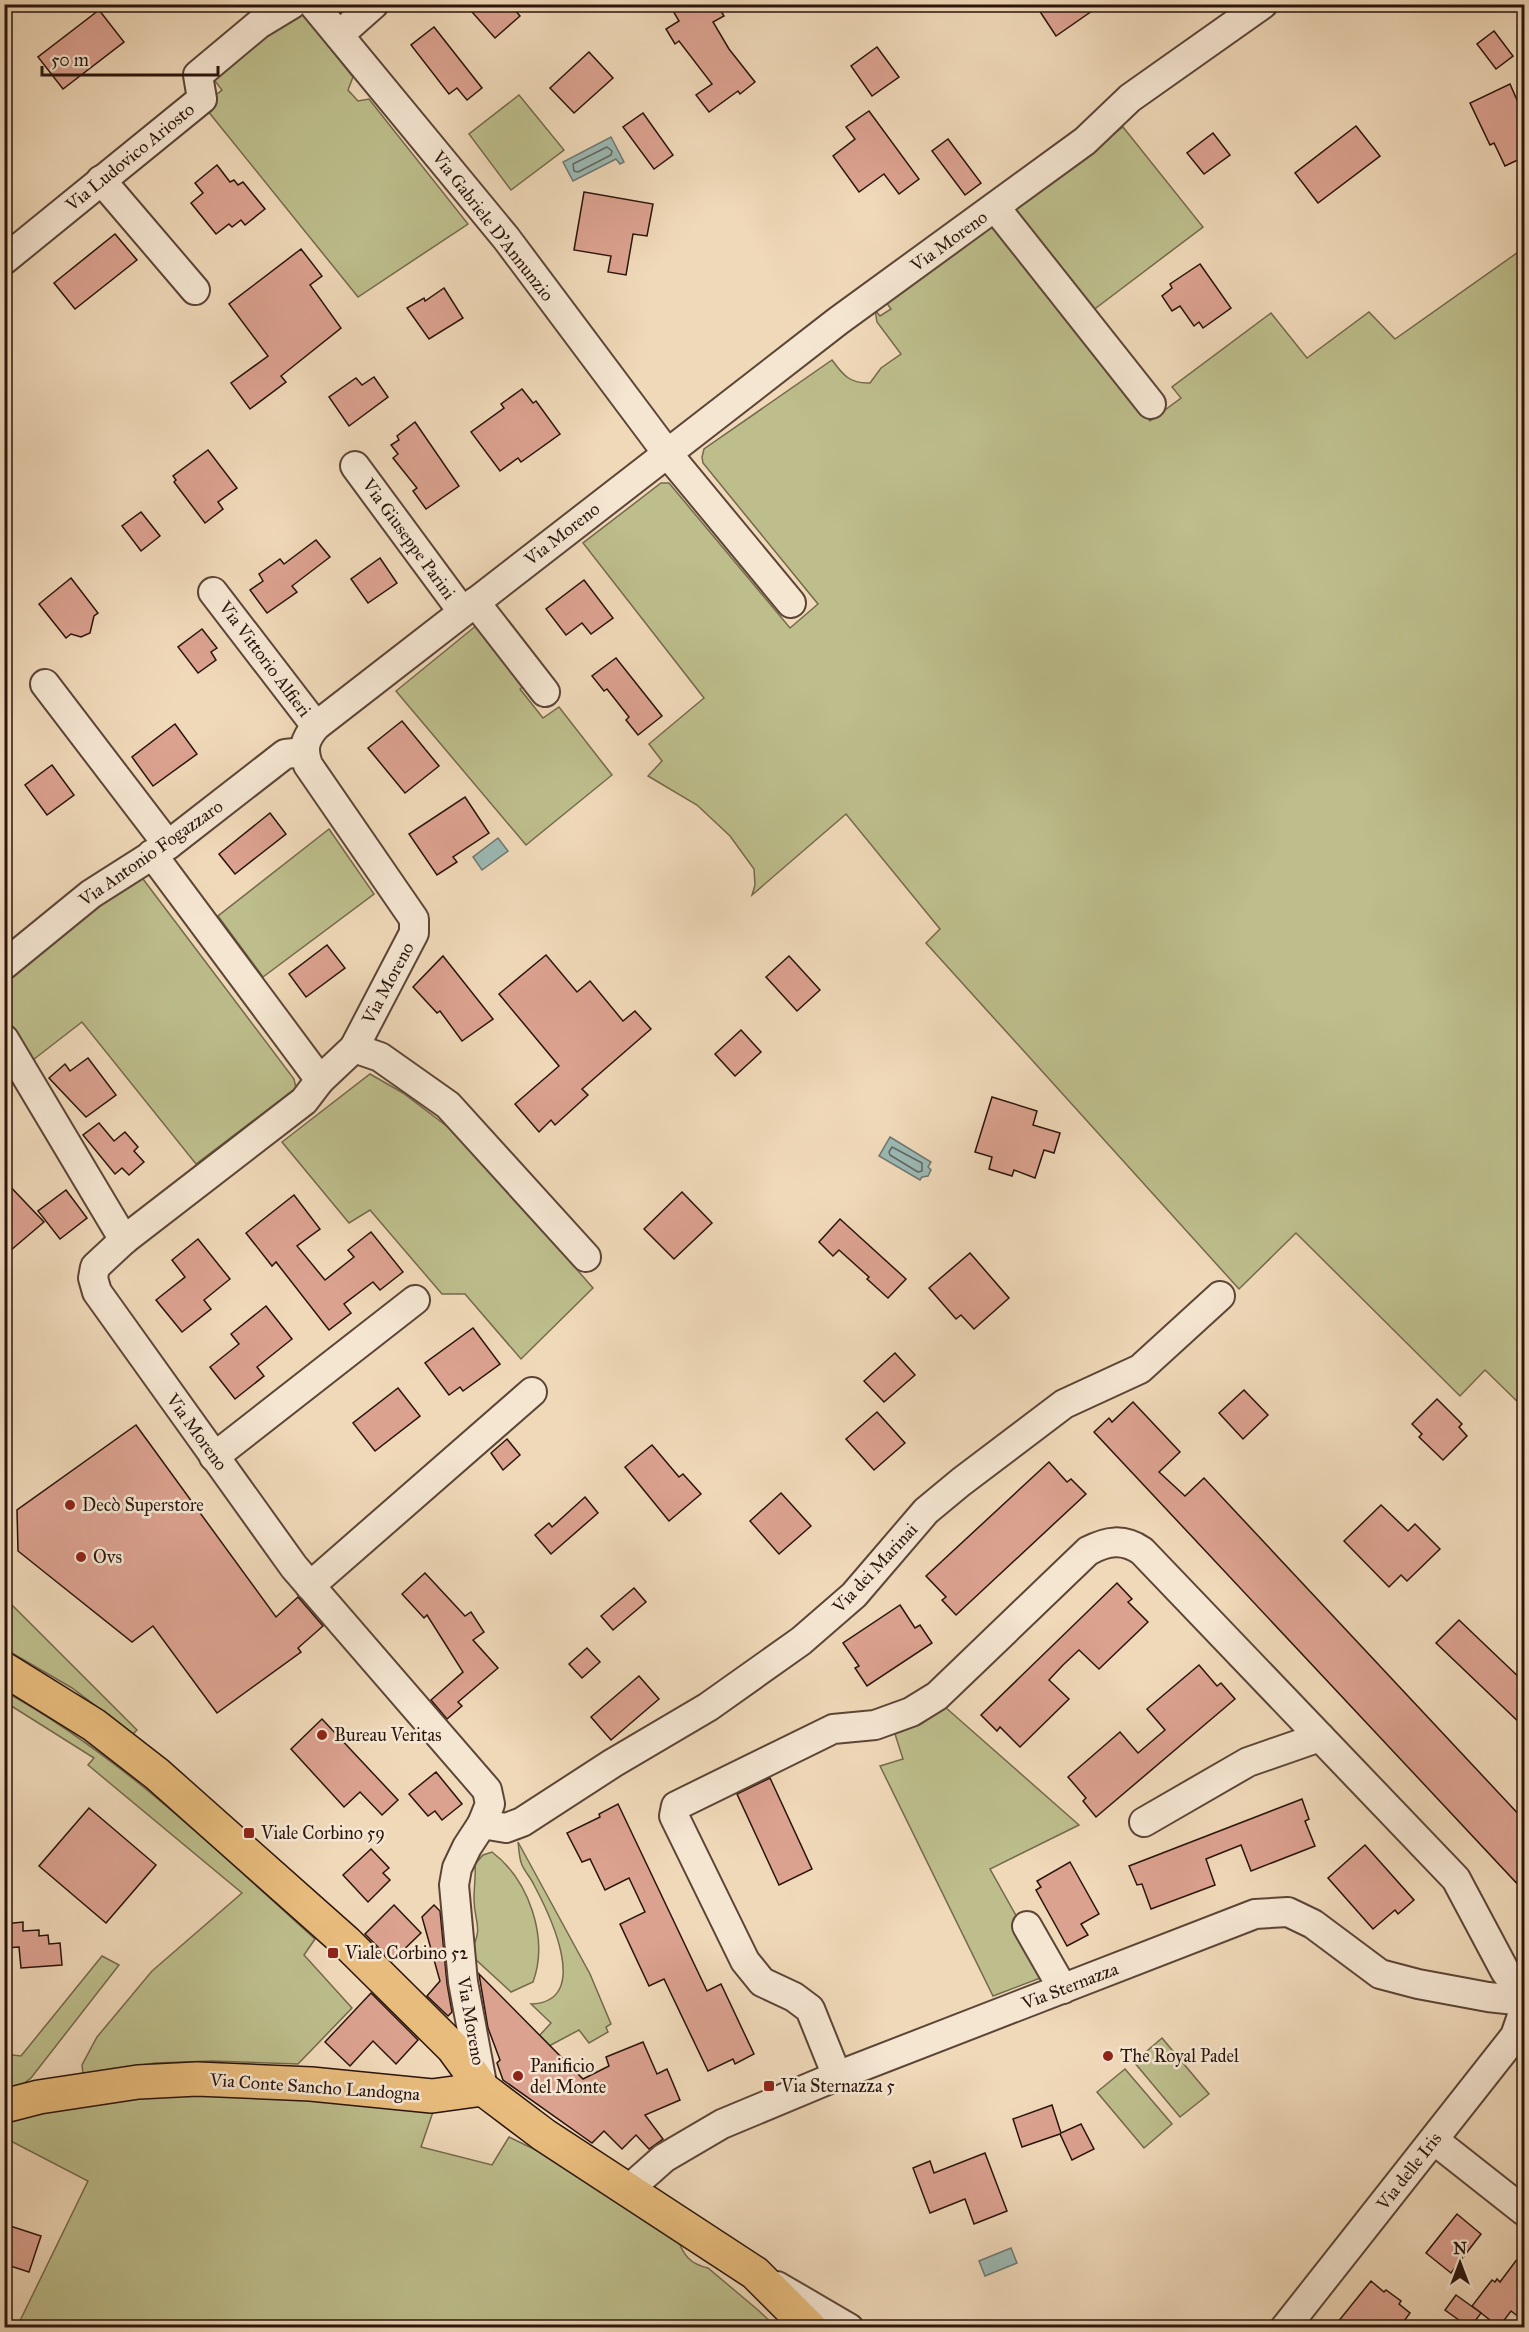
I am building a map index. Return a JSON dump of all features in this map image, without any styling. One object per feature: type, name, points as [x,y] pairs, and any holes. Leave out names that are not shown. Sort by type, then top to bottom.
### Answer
[{"type":"main road","points":[[4,1669],[94,1725],[157,1774],[346,1942],[463,2040],[483,2089],[544,2134],[754,2273],[810,2328]]},
{"type":"main road","name":"Via Conte Sancho Landogna","points":[[4,2106],[39,2097],[138,2082],[197,2079],[300,2083],[432,2096],[483,2089]]},
{"type":"street","name":"Via Ludovico Ariosto","points":[[4,260],[202,99],[198,75],[259,24],[292,4]]},
{"type":"street","name":"Via Gabriele D'Annunzio","points":[[313,4],[506,238],[667,453],[791,603]]},
{"type":"street","points":[[339,35],[374,4]]},
{"type":"street","name":"Via Moreno","points":[[463,2040],[464,1982],[454,1885],[457,1868],[482,1824],[490,1804],[487,1790],[294,1567],[97,1292],[93,1278],[95,1267],[124,1240],[304,1101],[320,1080],[354,1048],[414,933],[414,919],[308,765],[304,752],[306,737],[316,726],[838,321],[1085,141],[1130,98],[1263,4]]},
{"type":"street","points":[[101,180],[195,290]]},
{"type":"street","points":[[995,207],[1151,405]]},
{"type":"street","name":"Via Giuseppe Parini","points":[[355,466],[469,606],[545,692]]},
{"type":"street","name":"Via Vittorio Alfieri","points":[[213,592],[316,726]]},
{"type":"street","points":[[45,684],[320,1080]]},
{"type":"street","name":"Via Antonio Fogazzaro","points":[[4,965],[91,894],[160,850],[285,754],[304,752]]},
{"type":"street","points":[[4,1039],[124,1240]]},
{"type":"street","points":[[354,1048],[380,1057],[448,1105],[586,1257]]},
{"type":"street","name":"Via dei Marinai","points":[[482,1824],[506,1828],[522,1822],[613,1763],[708,1707],[801,1641],[854,1595],[926,1511],[961,1482],[1064,1404],[1140,1369],[1220,1296]]},
{"type":"street","points":[[214,1457],[415,1300]]},
{"type":"street","points":[[310,1586],[532,1392]]},
{"type":"street","points":[[837,2076],[810,2009],[794,1997],[762,1982],[745,1961],[674,1816],[676,1806],[833,1729],[875,1725],[920,1707],[937,1696],[1088,1551],[1102,1544],[1117,1542],[1131,1544],[1142,1551],[1456,1879],[1505,1971],[1524,1999]]},
{"type":"street","points":[[1144,1822],[1248,1762],[1320,1737]]},
{"type":"street","name":"Via Sternazza","points":[[629,2189],[663,2158],[722,2124],[837,2076],[1255,1914],[1288,1912],[1313,1924],[1380,1974],[1418,1984],[1488,1997],[1524,1999]]},
{"type":"street","points":[[1028,1926],[1063,1989]]},
{"type":"street","name":"Via delle Iris","points":[[1285,2328],[1515,2036],[1524,2010]]},
{"type":"street","points":[[1434,2140],[1524,2211]]},
{"type":"street","points":[[754,2273],[849,2328]]},
{"type":"green space","points":[[298,8],[353,77],[348,90],[358,101],[369,99],[468,224],[358,297],[203,105],[222,90],[213,75]]},
{"type":"green space","points":[[519,95],[564,150],[511,190],[469,134]]},
{"type":"green space","points":[[1123,127],[1203,227],[1092,311],[1013,209],[1015,205]]},
{"type":"green space","points":[[989,227],[999,231],[1150,421],[1181,398],[1172,387],[1271,313],[1307,358],[1369,312],[1395,339],[1524,248],[1524,1408],[1485,1370],[1460,1396],[1296,1233],[1239,1289],[926,943],[940,929],[846,814],[752,895],[755,885],[754,869],[730,836],[697,805],[648,776],[662,761],[649,744],[704,698],[583,543],[661,483],[669,483],[790,628],[818,604],[703,463],[704,449],[832,360],[848,378],[857,382],[870,383],[881,368],[901,354],[877,322],[875,310],[880,316],[891,309],[886,302]]},
{"type":"green space","points":[[477,625],[525,685],[520,689],[543,718],[559,707],[612,775],[526,845],[396,691]]},
{"type":"green space","points":[[329,829],[374,894],[263,977],[218,916]]},
{"type":"green space","points":[[133,877],[143,879],[294,1079],[296,1088],[196,1164],[82,1022],[29,1063],[5,1023],[5,975]]},
{"type":"green space","points":[[370,1074],[403,1093],[461,1137],[593,1288],[521,1359],[465,1294],[442,1294],[370,1210],[349,1223],[282,1142]]},
{"type":"green space","points":[[5,1598],[137,1730],[133,1734],[72,1688],[5,1649]]},
{"type":"green space","points":[[4,1691],[47,1716],[128,1774],[315,1939],[304,1955],[352,2008],[298,2064],[212,2061],[155,2063],[83,2074],[82,2065],[97,2037],[152,1971],[242,1893],[88,1765],[94,1758],[5,1702]]},
{"type":"green space","points":[[945,1707],[1079,1825],[990,1869],[1042,1962],[1043,1977],[993,1996],[880,1766],[903,1759],[895,1734],[921,1724]]},
{"type":"green space","points":[[518,1842],[590,1974],[611,2024],[606,2027],[608,2032],[589,2043],[579,2030],[549,2046],[539,2036],[551,2023],[531,2004],[550,1999],[560,1988],[563,1973],[561,1954],[549,1915],[522,1865]]},
{"type":"green space","points":[[492,1852],[516,1878],[532,1911],[537,1929],[539,1947],[533,1982],[511,1992],[474,1958],[471,1951],[478,1930],[474,1907],[475,1864],[483,1855]]},
{"type":"green space","points":[[102,1956],[119,1965],[31,2078],[19,2087],[5,2086],[4,2054],[21,2056]]},
{"type":"green space","points":[[1162,2038],[1209,2094],[1180,2117],[1134,2062]]},
{"type":"green space","points":[[1125,2069],[1172,2124],[1144,2148],[1097,2092]]},
{"type":"green space","points":[[190,2091],[434,2109],[421,2147],[492,2165],[509,2137],[540,2152],[678,2239],[688,2258],[708,2268],[776,2327],[17,2327],[88,2181],[5,2138],[4,2119]]},
{"type":"water","points":[[611,137],[624,162],[620,164],[616,159],[573,181],[563,162]]},
{"type":"water","points":[[498,838],[508,851],[482,870],[473,857]]},
{"type":"water","points":[[890,1137],[931,1162],[928,1167],[931,1170],[928,1176],[920,1180],[879,1156]]},
{"type":"water","points":[[1011,2248],[1017,2263],[985,2276],[979,2261]]},
{"type":"building","points":[[465,4],[510,4],[520,16],[495,38]]},
{"type":"building","points":[[669,4],[702,4],[704,7],[717,4],[724,16],[713,22],[729,49],[755,82],[740,94],[738,91],[709,112],[696,95],[712,84],[679,41],[675,44],[666,29],[679,21]]},
{"type":"building","points":[[1035,4],[1102,4],[1056,36]]},
{"type":"building","points":[[99,10],[124,42],[63,89],[38,57]]},
{"type":"building","points":[[434,27],[482,88],[467,100],[457,88],[449,94],[411,45]]},
{"type":"building","points":[[1494,31],[1513,56],[1496,69],[1477,44]]},
{"type":"building","points":[[877,47],[899,77],[872,96],[851,66]]},
{"type":"building","points":[[589,52],[613,78],[574,113],[550,88]]},
{"type":"building","points":[[1510,84],[1524,116],[1524,157],[1505,166],[1494,143],[1490,145],[1470,103]]},
{"type":"building","points":[[869,111],[919,179],[899,194],[884,174],[859,192],[833,156],[855,139],[846,127]]},
{"type":"building","points":[[643,113],[673,155],[654,169],[623,127]]},
{"type":"building","points":[[1356,126],[1380,156],[1318,203],[1295,173]]},
{"type":"building","points":[[1213,133],[1230,155],[1204,174],[1187,153]]},
{"type":"building","points":[[948,139],[981,183],[965,195],[932,151]]},
{"type":"building","points":[[217,165],[230,182],[234,180],[238,185],[243,182],[265,209],[245,225],[241,220],[232,227],[229,224],[216,234],[191,203],[203,193],[195,183]]},
{"type":"building","points":[[584,192],[653,204],[647,236],[633,234],[626,275],[608,272],[611,256],[574,250]]},
{"type":"building","points":[[115,234],[137,260],[75,309],[54,283]]},
{"type":"building","points":[[301,249],[322,276],[310,285],[341,328],[281,376],[286,382],[250,409],[231,383],[268,356],[229,304]]},
{"type":"building","points":[[1200,264],[1231,308],[1203,328],[1199,322],[1194,326],[1180,306],[1172,311],[1162,296],[1172,288],[1170,284]]},
{"type":"building","points":[[444,288],[463,318],[429,339],[407,308],[424,298],[425,301]]},
{"type":"building","points":[[374,377],[388,397],[349,426],[329,397],[356,378],[362,385]]},
{"type":"building","points":[[522,389],[533,403],[536,401],[560,434],[521,462],[518,458],[500,471],[471,432],[504,408],[501,404]]},
{"type":"building","points":[[415,422],[459,486],[426,509],[413,491],[417,488],[393,458],[398,454],[391,445],[399,440],[397,436]]},
{"type":"building","points":[[208,450],[237,488],[218,502],[223,509],[205,523],[174,482],[176,480],[173,476]]},
{"type":"building","points":[[141,512],[160,536],[141,551],[122,526]]},
{"type":"building","points":[[316,540],[330,557],[292,586],[297,592],[267,613],[250,590],[263,581],[259,574],[280,559],[284,564]]},
{"type":"building","points":[[380,558],[397,583],[368,603],[351,579]]},
{"type":"building","points":[[71,578],[98,613],[94,616],[90,633],[81,637],[71,634],[66,638],[39,604]]},
{"type":"building","points":[[584,580],[613,618],[591,634],[582,623],[566,635],[546,609]]},
{"type":"building","points":[[202,629],[217,648],[211,652],[216,660],[198,673],[178,647]]},
{"type":"building","points":[[616,658],[662,716],[638,735],[626,720],[629,717],[607,689],[604,691],[592,676]]},
{"type":"building","points":[[402,721],[439,766],[405,793],[368,748]]},
{"type":"building","points":[[175,724],[197,754],[153,786],[132,757]]},
{"type":"building","points":[[52,765],[74,795],[47,815],[25,785]]},
{"type":"building","points":[[465,797],[489,833],[453,857],[457,862],[437,875],[409,834]]},
{"type":"building","points":[[270,813],[286,834],[235,874],[219,854]]},
{"type":"building","points":[[327,945],[345,968],[306,997],[289,974]]},
{"type":"building","points":[[546,955],[577,992],[590,981],[623,1021],[635,1011],[651,1029],[582,1089],[588,1095],[555,1125],[551,1120],[539,1132],[515,1104],[559,1066],[499,994]]},
{"type":"building","points":[[443,956],[493,1019],[462,1041],[440,1011],[437,1013],[413,987]]},
{"type":"building","points":[[789,956],[820,990],[797,1011],[766,977]]},
{"type":"building","points":[[741,1030],[761,1052],[735,1076],[715,1054]]},
{"type":"building","points":[[88,1058],[116,1095],[86,1117],[49,1078],[65,1064],[70,1071]]},
{"type":"building","points":[[992,1097],[1037,1111],[1033,1125],[1060,1133],[1054,1153],[1044,1150],[1035,1178],[1014,1170],[1012,1176],[989,1169],[992,1157],[975,1152]]},
{"type":"building","points":[[99,1123],[114,1141],[125,1132],[138,1147],[134,1151],[144,1162],[129,1175],[122,1168],[115,1174],[83,1135]]},
{"type":"building","points":[[4,1180],[44,1222],[4,1256]]},
{"type":"building","points":[[66,1190],[87,1218],[60,1239],[38,1211]]},
{"type":"building","points":[[682,1192],[712,1223],[674,1259],[644,1229]]},
{"type":"building","points":[[294,1195],[320,1229],[297,1246],[325,1280],[354,1257],[348,1250],[371,1232],[403,1272],[380,1290],[373,1282],[344,1304],[351,1313],[329,1330],[276,1262],[272,1266],[246,1233]]},
{"type":"building","points":[[840,1219],[906,1279],[888,1298],[839,1250],[833,1256],[819,1242]]},
{"type":"building","points":[[198,1239],[230,1279],[204,1300],[211,1309],[182,1332],[156,1300],[185,1277],[172,1260]]},
{"type":"building","points":[[970,1253],[1009,1298],[974,1329],[961,1315],[956,1319],[929,1288]]},
{"type":"building","points":[[266,1306],[292,1339],[257,1367],[264,1376],[235,1399],[210,1367],[239,1344],[231,1334]]},
{"type":"building","points":[[473,1328],[500,1364],[463,1391],[460,1387],[449,1395],[425,1363]]},
{"type":"building","points":[[895,1353],[915,1375],[884,1402],[864,1381]]},
{"type":"building","points":[[398,1388],[420,1416],[375,1451],[353,1423]]},
{"type":"building","points":[[1244,1390],[1268,1415],[1243,1439],[1219,1413]]},
{"type":"building","points":[[1437,1399],[1462,1424],[1459,1427],[1467,1436],[1443,1460],[1419,1437],[1422,1434],[1412,1424]]},
{"type":"building","points":[[1133,1402],[1180,1452],[1159,1472],[1185,1496],[1204,1478],[1524,1820],[1524,1891],[1094,1432],[1109,1418],[1112,1422]]},
{"type":"building","points":[[877,1412],[905,1443],[874,1470],[846,1439]]},
{"type":"building","points":[[136,1425],[276,1617],[298,1597],[323,1626],[298,1648],[301,1652],[217,1713],[153,1626],[132,1642],[18,1551],[17,1510]]},
{"type":"building","points":[[507,1439],[520,1455],[503,1470],[491,1453]]},
{"type":"building","points":[[652,1445],[679,1477],[683,1474],[701,1494],[669,1521],[625,1467]]},
{"type":"building","points":[[1049,1462],[1067,1482],[1071,1479],[1086,1494],[956,1615],[942,1600],[946,1597],[926,1576]]},
{"type":"building","points":[[781,1493],[811,1526],[779,1554],[750,1521]]},
{"type":"building","points":[[585,1497],[598,1513],[551,1554],[535,1535],[549,1523],[552,1527]]},
{"type":"building","points":[[1381,1505],[1408,1531],[1415,1524],[1440,1549],[1407,1581],[1401,1575],[1389,1587],[1344,1541]]},
{"type":"building","points":[[425,1573],[465,1616],[471,1612],[484,1632],[473,1640],[498,1668],[458,1702],[462,1706],[447,1719],[431,1700],[463,1672],[427,1615],[424,1618],[402,1594]]},
{"type":"building","points":[[1117,1583],[1132,1599],[1128,1602],[1148,1622],[1099,1669],[1079,1650],[1063,1665],[1049,1680],[1069,1699],[1020,1747],[1000,1727],[997,1731],[981,1715]]},
{"type":"building","points":[[634,1588],[646,1602],[613,1630],[601,1616]]},
{"type":"building","points":[[900,1605],[915,1628],[920,1625],[932,1643],[867,1686],[855,1668],[859,1666],[843,1643]]},
{"type":"building","points":[[1459,1620],[1524,1682],[1524,1727],[1436,1643]]},
{"type":"building","points":[[587,1648],[600,1662],[582,1678],[569,1664]]},
{"type":"building","points":[[1199,1665],[1217,1686],[1221,1683],[1235,1699],[1096,1817],[1083,1801],[1086,1798],[1068,1777],[1120,1732],[1138,1753],[1165,1730],[1147,1709]]},
{"type":"building","points":[[639,1676],[659,1699],[611,1740],[591,1717]]},
{"type":"building","points":[[322,1719],[398,1800],[382,1815],[360,1792],[344,1807],[291,1749]]},
{"type":"building","points":[[436,1772],[462,1804],[442,1820],[435,1811],[428,1816],[409,1794]]},
{"type":"building","points":[[770,1778],[812,1869],[779,1885],[737,1794]]},
{"type":"building","points":[[1302,1799],[1309,1819],[1305,1821],[1315,1846],[1251,1871],[1241,1845],[1206,1859],[1215,1885],[1151,1909],[1142,1884],[1137,1885],[1129,1866]]},
{"type":"building","points":[[618,1804],[707,1991],[721,1984],[754,2054],[735,2064],[733,2059],[708,2071],[664,1979],[649,1986],[620,1924],[645,1912],[629,1878],[605,1890],[590,1859],[582,1862],[567,1833],[600,1817],[599,1814]]},
{"type":"building","points":[[89,1808],[156,1865],[106,1923],[39,1866]]},
{"type":"building","points":[[1365,1845],[1414,1900],[1398,1914],[1395,1910],[1373,1929],[1328,1878]]},
{"type":"building","points":[[371,1849],[389,1868],[383,1873],[390,1880],[368,1902],[343,1875]]},
{"type":"building","points":[[1070,1862],[1099,1914],[1081,1924],[1088,1935],[1067,1946],[1036,1890],[1041,1887],[1037,1881]]},
{"type":"building","points":[[394,1905],[421,1933],[392,1961],[365,1934]]},
{"type":"building","points":[[434,1905],[440,1911],[452,2012],[448,2016],[427,1996],[440,1981],[422,1917]]},
{"type":"building","points":[[23,1922],[23,1931],[39,1930],[39,1936],[48,1935],[49,1944],[60,1943],[62,1965],[21,1968],[19,1947],[4,1948],[4,1924]]},
{"type":"building","points":[[479,1974],[583,2079],[609,2066],[606,2057],[643,2042],[657,2074],[667,2069],[680,2100],[645,2115],[663,2139],[649,2149],[636,2135],[622,2149],[604,2131],[592,2143],[503,2080],[497,2063],[500,2060],[488,2028]]},
{"type":"building","points":[[371,1993],[418,2040],[396,2064],[373,2041],[350,2066],[325,2042]]},
{"type":"building","points":[[1052,2105],[1061,2133],[1081,2124],[1094,2149],[1072,2160],[1060,2134],[1022,2147],[1013,2119]]},
{"type":"building","points":[[985,2153],[1007,2211],[974,2224],[965,2199],[930,2213],[913,2168],[930,2161],[934,2173]]},
{"type":"building","points":[[1457,2214],[1481,2234],[1451,2273],[1426,2253]]},
{"type":"building","points":[[4,2224],[41,2236],[29,2272],[4,2264]]},
{"type":"building","points":[[1524,2250],[1524,2321],[1511,2311],[1499,2327],[1472,2306],[1492,2280],[1495,2282],[1497,2279],[1500,2282]]},
{"type":"building","points":[[1371,2281],[1384,2292],[1386,2290],[1401,2301],[1399,2304],[1410,2313],[1399,2328],[1333,2328]]},
{"type":"building","points":[[1456,2295],[1481,2313],[1470,2328],[1445,2310]]},
{"type":"place","name":"Decò Superstore","points":[[70,1505]]},
{"type":"place","name":"Ovs","points":[[81,1557]]},
{"type":"place","name":"Bureau Veritas","points":[[322,1735]]},
{"type":"place","name":"Viale Corbino 59","points":[[249,1833]]},
{"type":"place","name":"Viale Corbino 52","points":[[333,1953]]},
{"type":"place","name":"The Royal Padel","points":[[1108,2056]]},
{"type":"place","name":"Panificio del Monte","points":[[518,2076]]},
{"type":"place","name":"Via Sternazza 5","points":[[769,2086]]}]
